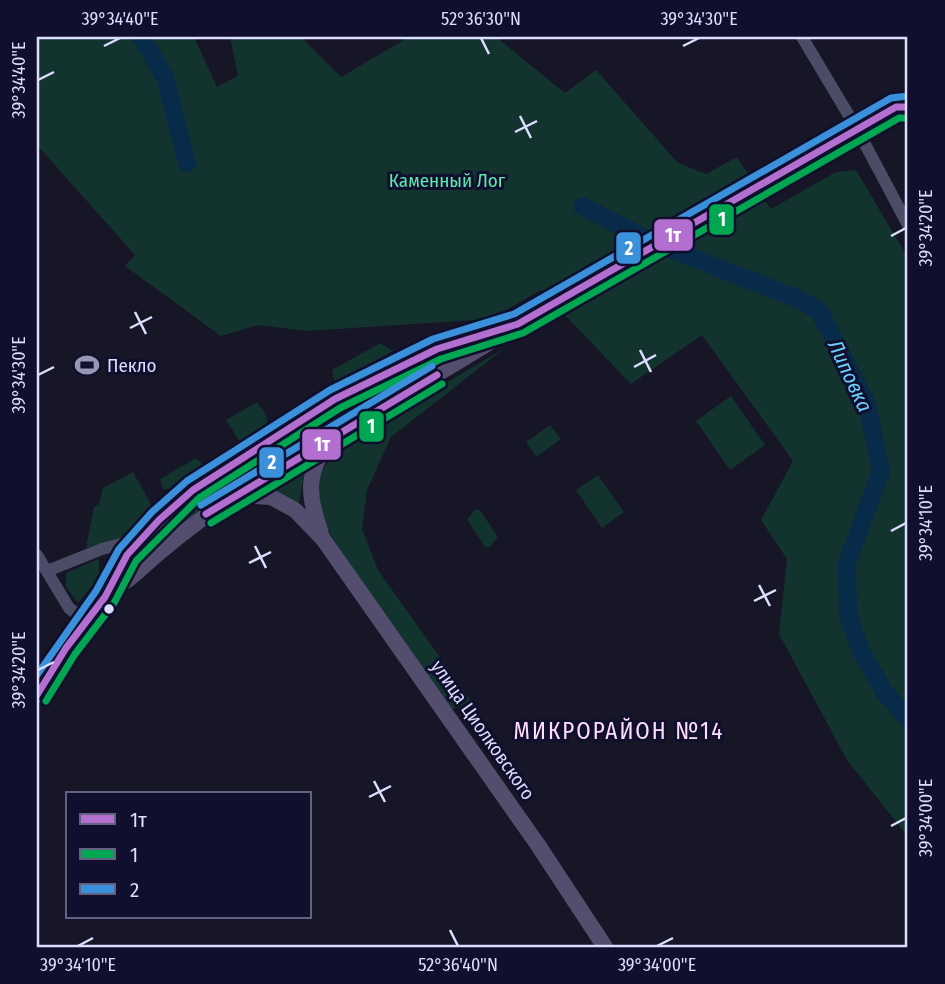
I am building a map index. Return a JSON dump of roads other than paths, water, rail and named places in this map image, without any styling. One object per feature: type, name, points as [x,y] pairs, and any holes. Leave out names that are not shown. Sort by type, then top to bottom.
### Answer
[{"type":"main road","points":[[37,695],[85,621],[106,597],[201,517],[389,402],[457,364],[522,321],[908,100]]},
{"type":"main road","points":[[106,597],[127,555],[177,503],[221,471],[363,384],[404,363],[437,349],[522,321]]},
{"type":"main road","points":[[389,402],[404,383],[404,363]]},
{"type":"main road","points":[[363,384],[378,388],[383,398],[389,402]]},
{"type":"main road","points":[[323,539],[309,490],[317,459],[332,437]]},
{"type":"main road","points":[[221,471],[221,489],[233,496],[271,497],[295,510],[323,539]]},
{"type":"main road","name":"улица Циолковского","points":[[323,539],[564,882],[605,947]]},
{"type":"street","points":[[802,37],[857,129],[908,225]]},
{"type":"street","points":[[47,571],[143,538]]},
{"type":"street","points":[[37,555],[69,608],[85,621]]},
{"type":"street","points":[[59,590],[56,574],[64,564]]},
{"type":"waterway","name":"Липовка","points":[[141,37],[165,77],[187,163]]},
{"type":"waterway","name":"Липовка","points":[[582,206],[655,243],[803,301],[819,311],[867,404],[881,471],[847,563],[848,614],[860,649],[885,693],[908,719]]},
{"type":"place","name":"Пекло","points":[[87,365]]},
{"type":"district","name":"МИКРОРАЙОН №14","points":[[619,731]]},
{"type":"park label","name":"Каменный Лог","points":[[447,180]]}]
